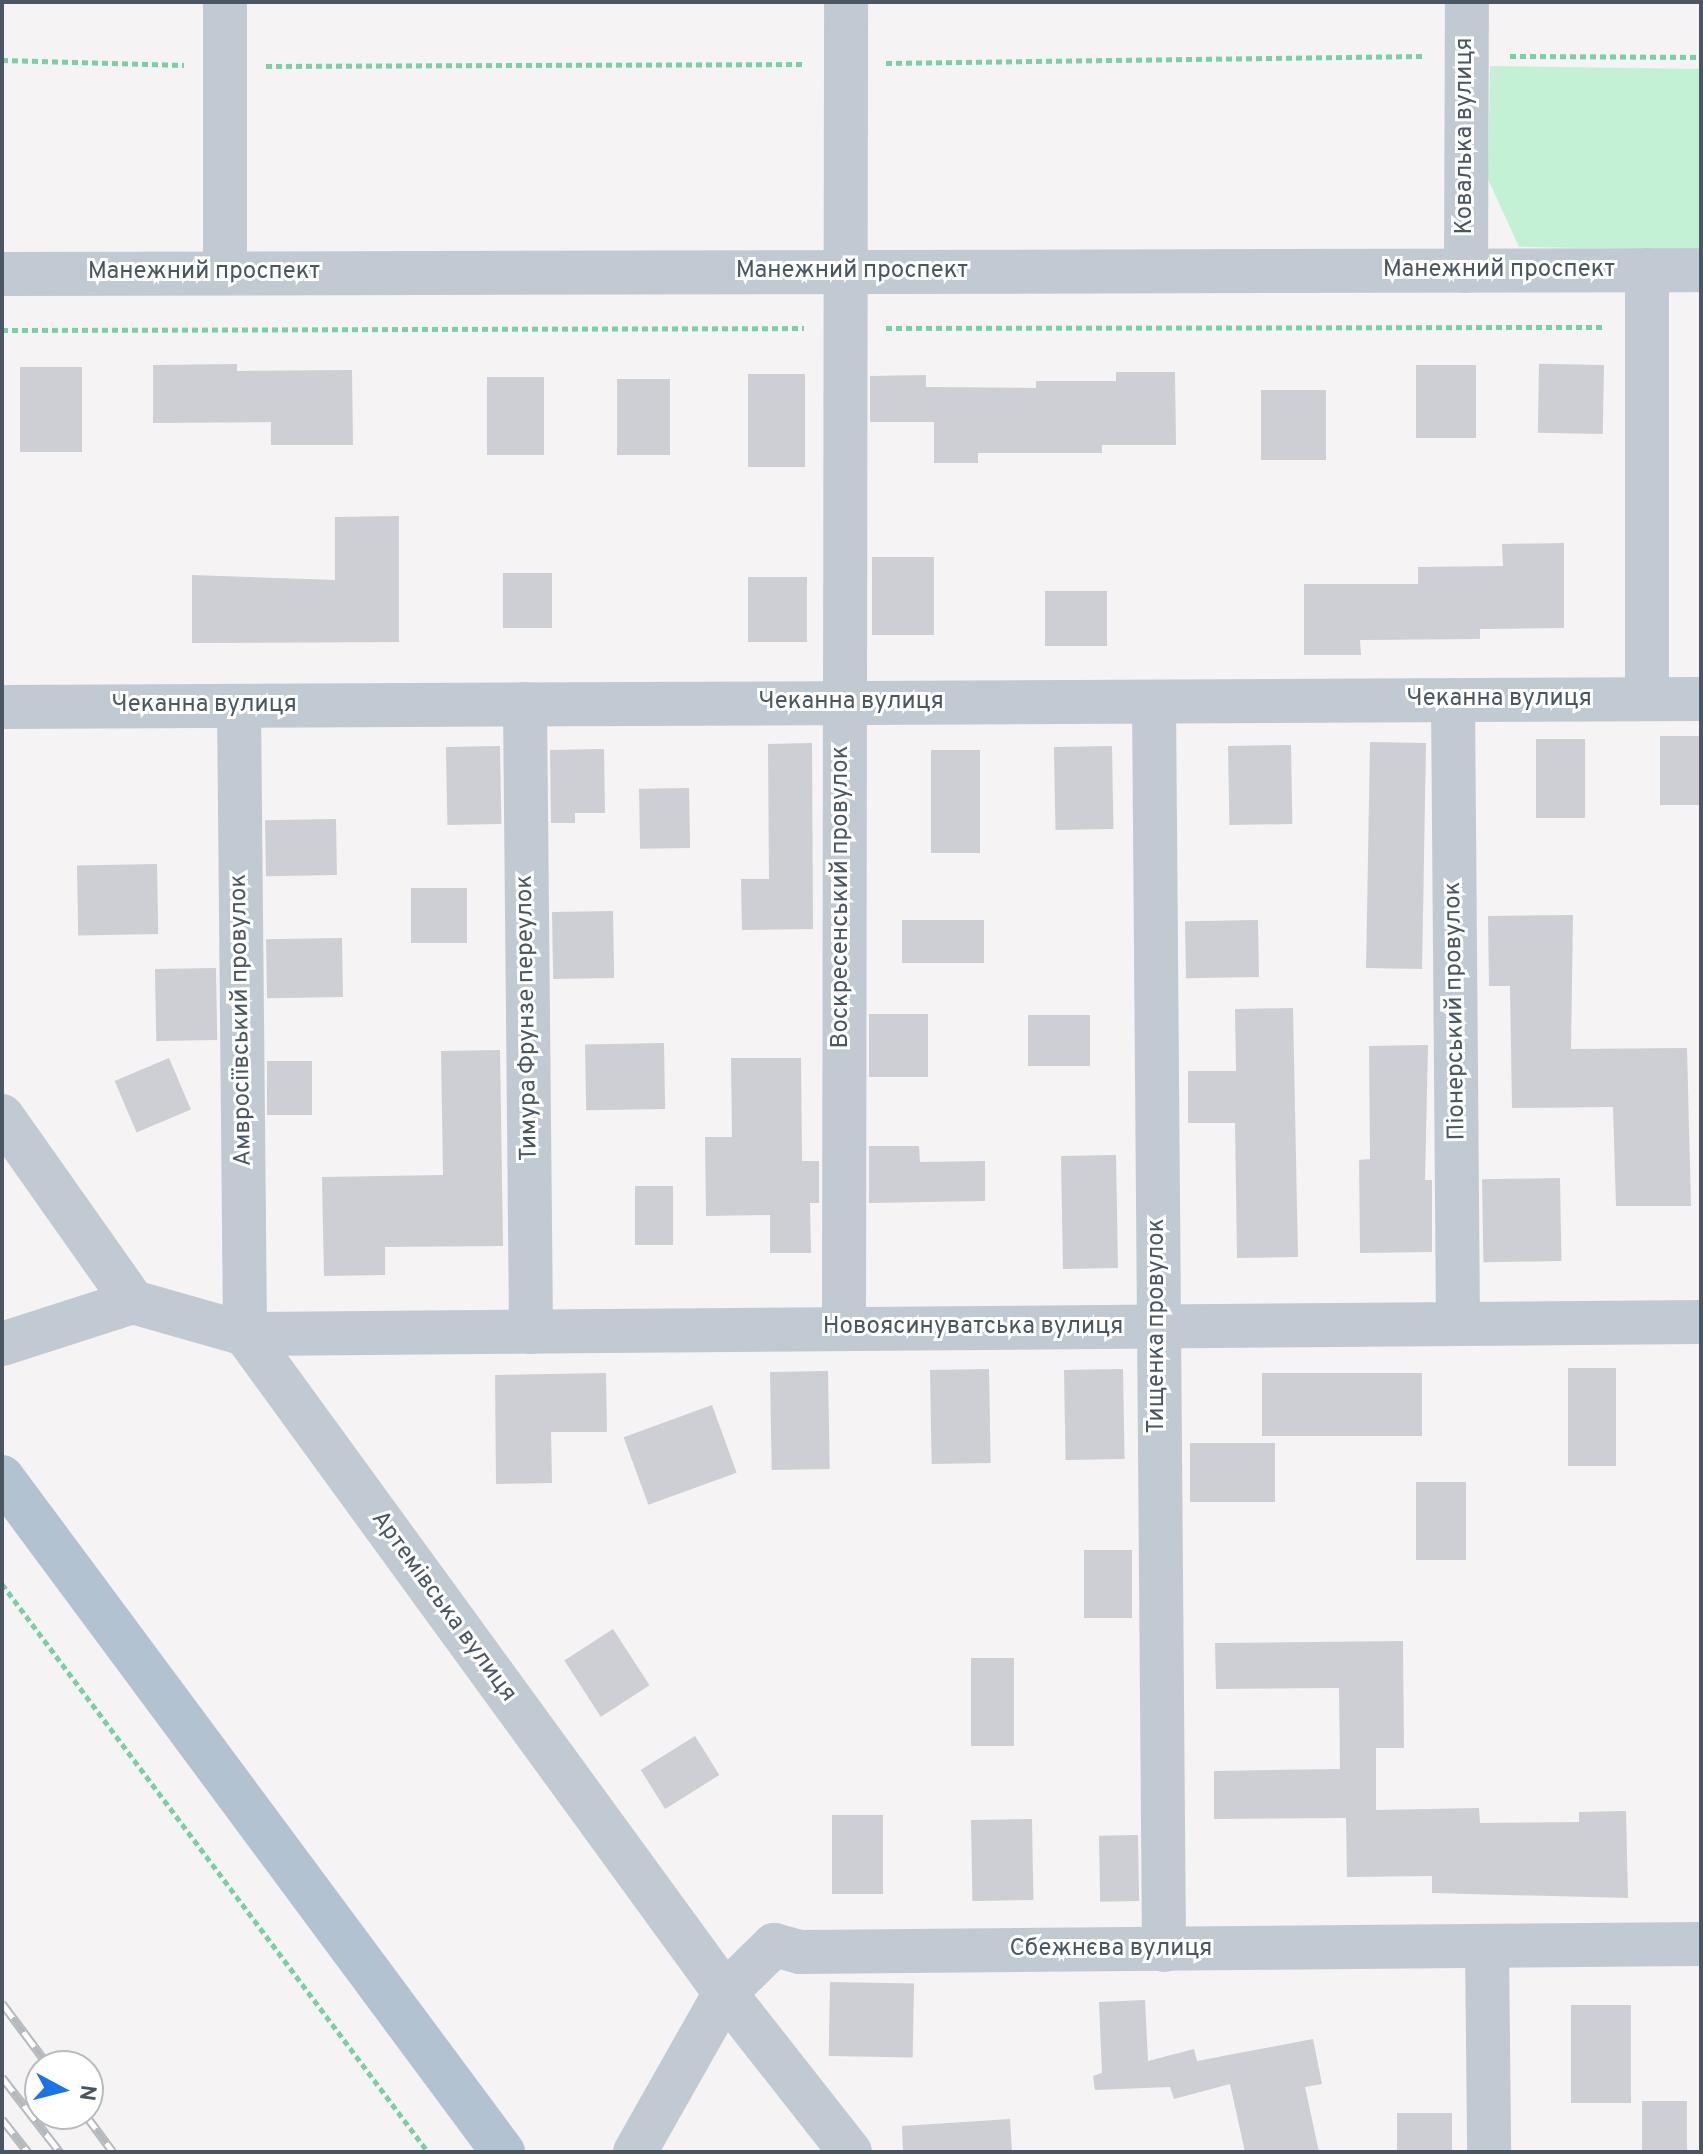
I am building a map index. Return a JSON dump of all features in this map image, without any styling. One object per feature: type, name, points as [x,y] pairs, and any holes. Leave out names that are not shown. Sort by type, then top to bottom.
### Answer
[{"type":"main road","points":[[2,1477],[503,2152]]},
{"type":"street","points":[[225,2],[225,273]]},
{"type":"street","name":"Воскресенський провулок","points":[[844,1329],[841,703],[846,2]]},
{"type":"street","name":"Ковалька вулиця","points":[[1466,271],[1467,2]]},
{"type":"street","points":[[1647,270],[1647,699]]},
{"type":"street","name":"Манежний проспект","points":[[2,274],[1701,270]]},
{"type":"street","name":"Чеканна вулиця","points":[[2,707],[1701,699]]},
{"type":"street","name":"Пiонерський провулок","points":[[1453,700],[1458,1323]]},
{"type":"street","name":"Тищенка провулок","points":[[1154,702],[1164,1950]]},
{"type":"street","name":"Тимура Фрунзе переулок","points":[[525,704],[531,1332]]},
{"type":"street","name":"Амвросіївський провулок","points":[[239,706],[245,1334]]},
{"type":"street","points":[[2,1116],[133,1302]]},
{"type":"street","points":[[2,1344],[133,1302],[245,1334]]},
{"type":"street","name":"Новоясинуватська вулиця","points":[[245,1334],[1701,1322]]},
{"type":"street","name":"Артемівська вулиця","points":[[245,1334],[725,1993],[850,2152]]},
{"type":"street","name":"Сбежнєва вулиця","points":[[635,2152],[725,1993],[774,1945],[800,1952],[1701,1944]]},
{"type":"street","points":[[1487,1946],[1489,2152]]},
{"type":"path","points":[[2,1584],[428,2152]]},
{"type":"green space","points":[[1490,66],[1701,69],[1701,250],[1519,247],[1488,179]]},
{"type":"building","points":[[237,364],[237,371],[352,370],[353,445],[271,445],[271,422],[153,423],[153,365]]},
{"type":"building","points":[[1539,364],[1604,365],[1603,434],[1538,433]]},
{"type":"building","points":[[1416,365],[1476,365],[1476,438],[1416,438]]},
{"type":"building","points":[[20,367],[82,367],[82,452],[20,452]]},
{"type":"building","points":[[1116,372],[1175,372],[1176,445],[1102,445],[1102,453],[978,453],[978,463],[934,463],[934,422],[870,422],[870,376],[926,375],[926,387],[1036,388],[1036,381],[1116,381]]},
{"type":"building","points":[[748,374],[805,374],[805,467],[748,467]]},
{"type":"building","points":[[487,377],[544,377],[544,455],[487,455]]},
{"type":"building","points":[[617,379],[670,379],[670,455],[617,455]]},
{"type":"building","points":[[1261,390],[1326,390],[1326,460],[1261,460]]},
{"type":"building","points":[[399,516],[399,642],[192,643],[192,575],[335,580],[335,517]]},
{"type":"building","points":[[1564,543],[1564,628],[1480,629],[1480,639],[1360,640],[1361,655],[1304,655],[1304,584],[1418,584],[1418,567],[1503,566],[1502,544]]},
{"type":"building","points":[[872,557],[934,557],[934,635],[872,635]]},
{"type":"building","points":[[503,573],[552,573],[552,628],[503,628]]},
{"type":"building","points":[[748,577],[807,577],[807,642],[748,642]]},
{"type":"building","points":[[1045,591],[1107,591],[1107,646],[1045,646]]},
{"type":"building","points":[[1660,736],[1701,736],[1701,805],[1660,805]]},
{"type":"building","points":[[1536,739],[1585,739],[1585,818],[1536,818]]},
{"type":"building","points":[[1370,742],[1426,743],[1422,969],[1366,968]]},
{"type":"building","points":[[812,743],[813,929],[742,930],[741,879],[769,879],[768,744]]},
{"type":"building","points":[[1291,745],[1292,824],[1229,825],[1228,746]]},
{"type":"building","points":[[500,746],[501,824],[447,825],[446,747]]},
{"type":"building","points":[[1112,746],[1113,829],[1055,830],[1054,747]]},
{"type":"building","points":[[604,749],[605,813],[575,813],[575,823],[551,823],[550,750]]},
{"type":"building","points":[[931,750],[980,750],[980,853],[931,853]]},
{"type":"building","points":[[689,788],[690,848],[640,849],[639,789]]},
{"type":"building","points":[[336,819],[337,875],[266,876],[265,820]]},
{"type":"building","points":[[157,864],[158,934],[78,935],[77,865]]},
{"type":"building","points":[[411,888],[467,888],[467,943],[411,943]]},
{"type":"building","points":[[613,911],[614,978],[553,979],[552,912]]},
{"type":"building","points":[[1573,915],[1571,1049],[1687,1048],[1691,1206],[1616,1206],[1613,1107],[1512,1108],[1510,986],[1489,986],[1488,916]]},
{"type":"building","points":[[902,920],[984,920],[984,963],[902,963]]},
{"type":"building","points":[[1258,920],[1259,977],[1186,978],[1185,921]]},
{"type":"building","points":[[342,938],[343,997],[267,998],[266,939]]},
{"type":"building","points":[[216,968],[217,1040],[156,1041],[155,969]]},
{"type":"building","points":[[1293,1008],[1298,1257],[1237,1258],[1235,1123],[1188,1123],[1188,1071],[1236,1071],[1235,1009]]},
{"type":"building","points":[[869,1014],[928,1014],[928,1077],[869,1077]]},
{"type":"building","points":[[1028,1015],[1090,1015],[1090,1066],[1028,1066]]},
{"type":"building","points":[[664,1043],[665,1109],[586,1110],[585,1044]]},
{"type":"building","points":[[1428,1045],[1425,1180],[1432,1180],[1432,1252],[1360,1253],[1359,1160],[1370,1159],[1369,1046]]},
{"type":"building","points":[[500,1050],[503,1246],[385,1247],[385,1275],[324,1276],[322,1177],[443,1175],[441,1051]]},
{"type":"building","points":[[169,1058],[191,1110],[137,1133],[115,1081]]},
{"type":"building","points":[[731,1058],[801,1058],[802,1161],[819,1161],[819,1203],[810,1203],[811,1253],[770,1253],[770,1215],[706,1216],[705,1137],[732,1137]]},
{"type":"building","points":[[267,1061],[312,1061],[312,1115],[267,1115]]},
{"type":"building","points":[[869,1146],[919,1146],[920,1162],[985,1161],[985,1201],[869,1203]]},
{"type":"building","points":[[1116,1155],[1118,1268],[1063,1269],[1061,1156]]},
{"type":"building","points":[[1560,1178],[1561,1261],[1483,1262],[1482,1179]]},
{"type":"building","points":[[635,1186],[673,1186],[673,1245],[635,1245]]},
{"type":"building","points":[[1568,1368],[1616,1368],[1616,1466],[1568,1466]]},
{"type":"building","points":[[989,1369],[991,1463],[932,1464],[930,1370]]},
{"type":"building","points":[[1123,1369],[1125,1459],[1066,1460],[1064,1370]]},
{"type":"building","points":[[828,1371],[830,1469],[772,1470],[770,1372]]},
{"type":"building","points":[[606,1373],[607,1432],[551,1432],[552,1483],[496,1484],[495,1375]]},
{"type":"building","points":[[1262,1373],[1422,1373],[1422,1436],[1262,1436]]},
{"type":"building","points":[[712,1405],[737,1473],[648,1505],[624,1437]]},
{"type":"building","points":[[1190,1443],[1275,1443],[1275,1502],[1190,1502]]},
{"type":"building","points":[[1416,1482],[1466,1482],[1466,1560],[1416,1560]]},
{"type":"building","points":[[1084,1550],[1132,1550],[1132,1618],[1084,1618]]},
{"type":"building","points":[[613,1629],[649,1685],[601,1717],[564,1661]]},
{"type":"building","points":[[1403,1641],[1404,1748],[1376,1748],[1376,1810],[1479,1808],[1480,1823],[1579,1822],[1579,1812],[1626,1811],[1628,1898],[1432,1893],[1432,1876],[1347,1877],[1346,1818],[1214,1819],[1214,1771],[1340,1769],[1339,1688],[1216,1689],[1215,1643]]},
{"type":"building","points":[[971,1658],[1014,1658],[1014,1746],[971,1746]]},
{"type":"building","points":[[695,1736],[719,1775],[665,1809],[641,1770]]},
{"type":"building","points":[[832,1815],[883,1815],[883,1894],[832,1894]]},
{"type":"building","points":[[1032,1819],[1033,1900],[972,1901],[971,1820]]},
{"type":"building","points":[[1138,1835],[1139,1901],[1100,1902],[1099,1836]]},
{"type":"building","points":[[830,1982],[914,1983],[913,2057],[829,2056]]},
{"type":"building","points":[[1145,2000],[1148,2061],[1194,2049],[1197,2061],[1313,2039],[1322,2084],[1305,2087],[1319,2152],[1245,2152],[1230,2084],[1174,2099],[1170,2087],[1095,2090],[1093,2076],[1102,2073],[1099,2002]]},
{"type":"building","points":[[1571,2005],[1631,2005],[1631,2103],[1571,2103]]},
{"type":"building","points":[[1642,2101],[1687,2101],[1687,2152],[1642,2152]]},
{"type":"building","points":[[1397,2113],[1452,2113],[1452,2152],[1397,2152]]},
{"type":"building","points":[[1010,2119],[1012,2152],[903,2152],[902,2126]]},
{"type":"railway","points":[[2,2003],[37,2050]]},
{"type":"railway","points":[[2,2077],[60,2152]]},
{"type":"railway","points":[[2,2119],[28,2152]]},
{"type":"railway","points":[[97,2130],[113,2152]]}]
